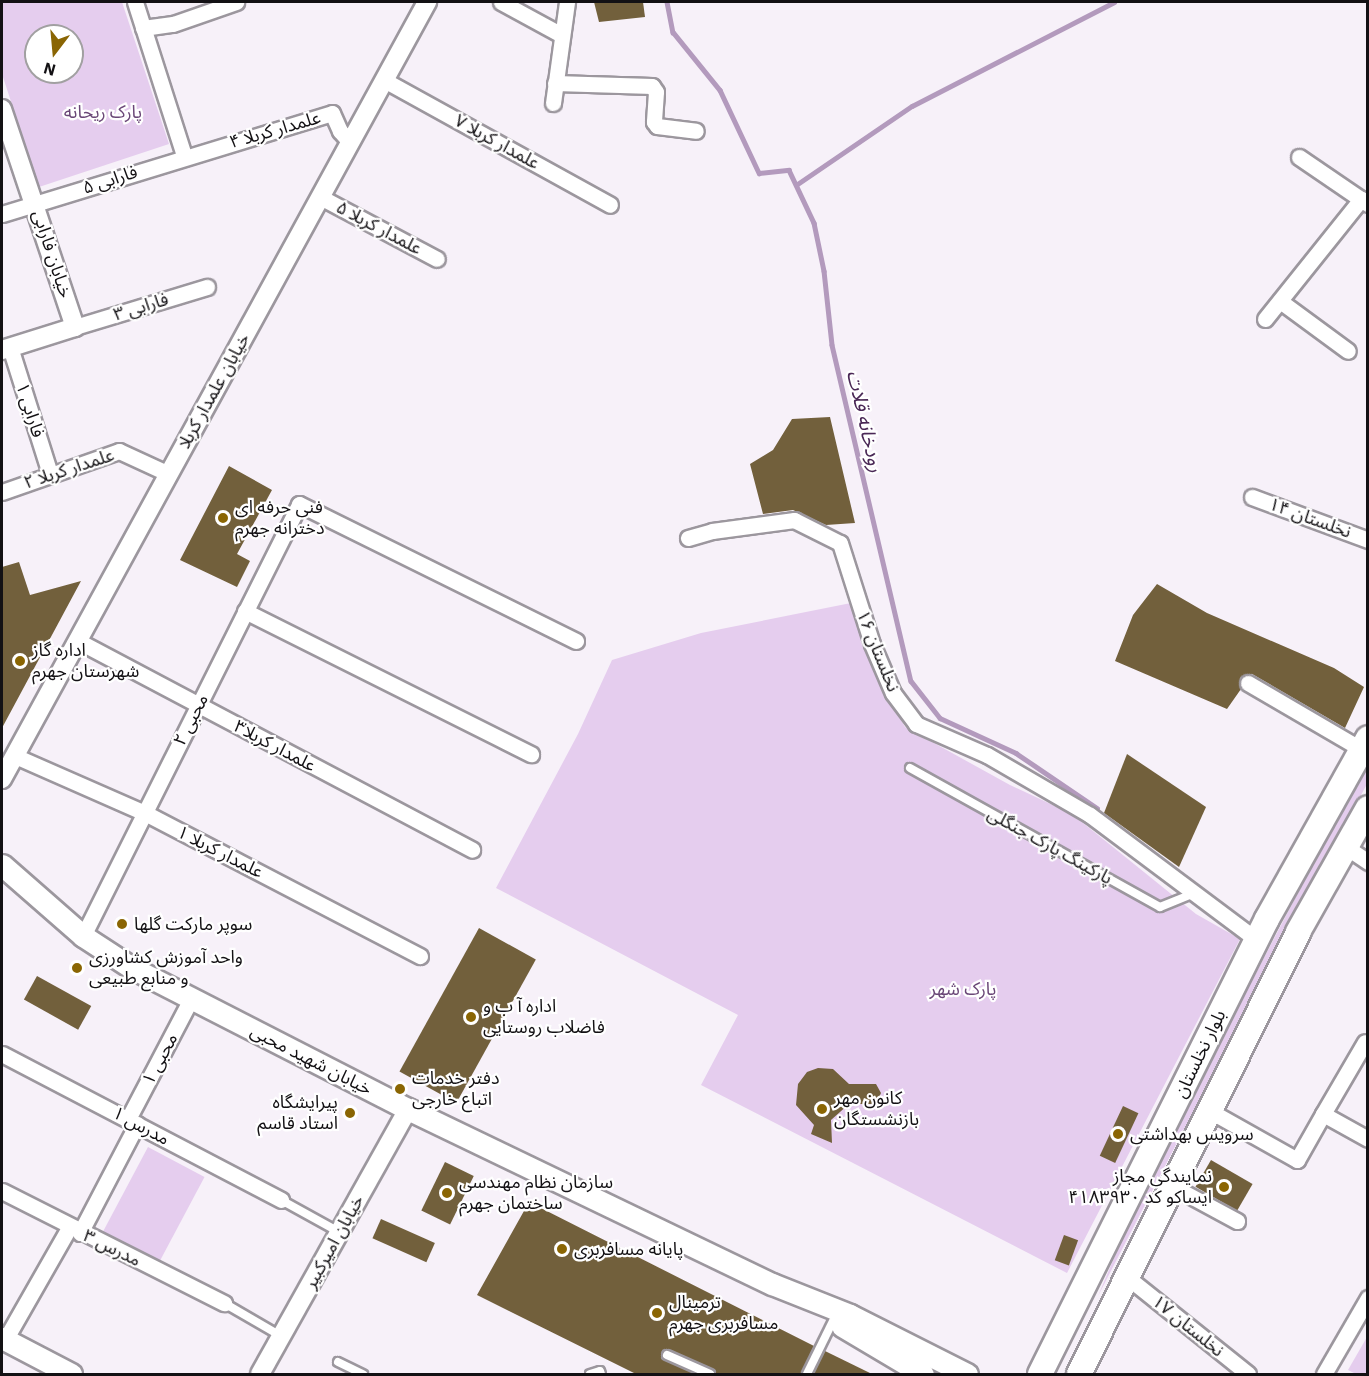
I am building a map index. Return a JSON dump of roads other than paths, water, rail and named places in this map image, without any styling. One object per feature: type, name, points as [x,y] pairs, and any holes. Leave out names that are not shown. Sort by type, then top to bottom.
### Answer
[{"type":"main road","name":"بلوار نخلستان","points":[[1040,1371],[1257,940],[1364,743]]},
{"type":"main road","name":"بلوار نخلستان","points":[[1079,1374],[1298,932],[1368,808]]},
{"type":"main road","name":"خیابان شهید محبی","points":[[2,865],[83,936],[132,968],[408,1109],[772,1284],[850,1315],[967,1374]]},
{"type":"main road","name":"خیابان شهید محبی","points":[[772,1284],[923,1374]]},
{"type":"main road","points":[[3,1339],[71,1374]]},
{"type":"street","points":[[135,2],[184,156]]},
{"type":"street","points":[[143,28],[173,24],[236,2]]},
{"type":"street","name":"خیابان علمدار کربلا","points":[[2,779],[427,2]]},
{"type":"street","points":[[501,2],[560,34]]},
{"type":"street","points":[[553,103],[560,34],[567,2]]},
{"type":"street","name":"علمدار کربلا ۷","points":[[384,80],[610,205]]},
{"type":"street","points":[[555,83],[652,87],[656,92],[657,126],[696,131]]},
{"type":"street","name":"خیابان فارابی","points":[[2,109],[75,327]]},
{"type":"street","name":"علمدار کربلا ۴","points":[[184,156],[333,113],[340,131],[350,142]]},
{"type":"street","name":"فارابی ۵","points":[[2,214],[184,156]]},
{"type":"street","points":[[1265,319],[1364,201],[1299,157]]},
{"type":"street","name":"علمدار کربلا ۵","points":[[320,196],[437,259]]},
{"type":"street","name":"فارابی ۳","points":[[75,327],[207,287]]},
{"type":"street","points":[[1280,301],[1348,351]]},
{"type":"street","points":[[6,349],[75,327]]},
{"type":"street","name":"فارابی ۱","points":[[6,349],[50,474]]},
{"type":"street","name":"علمدار کربلا ۲","points":[[2,492],[119,451],[169,474]]},
{"type":"street","name":"نخلستان ۱۴","points":[[1252,497],[1368,540]]},
{"type":"street","name":"محبی ۲","points":[[83,936],[299,504],[576,641]]},
{"type":"street","name":"نخلستان ۱۶","points":[[688,538],[712,531],[794,520],[840,543],[872,644],[893,693],[916,724],[987,754],[1080,809],[1257,940]]},
{"type":"street","points":[[245,612],[531,754]]},
{"type":"street","name":"علمدار کربلا۳","points":[[78,641],[472,850]]},
{"type":"street","points":[[1248,683],[1364,743]]},
{"type":"street","name":"علمدار کربلا ۱","points":[[15,756],[145,813],[420,956]]},
{"type":"street","points":[[1346,847],[1368,862]]},
{"type":"street","name":"محبی ۱","points":[[3,1339],[74,1230],[133,1121],[191,999]]},
{"type":"street","points":[[1210,1111],[1297,1160],[1365,1042]]},
{"type":"street","name":"مدرس ۱","points":[[2,1054],[281,1200]]},
{"type":"street","name":"خیابان امیرکبیر","points":[[260,1374],[408,1109]]},
{"type":"street","points":[[1323,1114],[1368,1139]]},
{"type":"street","points":[[1172,1186],[1237,1221]]},
{"type":"street","name":"مدرس ۳","points":[[2,1191],[74,1230],[224,1302]]},
{"type":"street","name":"نخلستان ۱۷","points":[[1127,1277],[1248,1374]]},
{"type":"street","points":[[1324,1374],[1368,1298]]},
{"type":"lane","name":"پارکینگ پارک جنگلی","points":[[910,768],[1160,907],[1192,894]]},
{"type":"lane","points":[[281,1200],[339,1232]]},
{"type":"lane","points":[[224,1302],[281,1336]]},
{"type":"lane","points":[[807,1374],[833,1321]]},
{"type":"lane","points":[[668,1355],[710,1374]]},
{"type":"lane","points":[[338,1362],[363,1374]]},
{"type":"lane","points":[[590,1374],[600,1371],[601,1374]]},
{"type":"waterway","name":"رودخانه قلات","points":[[667,2],[673,32],[720,90],[759,173],[789,170],[814,223],[824,271],[832,345],[911,681],[940,718],[1016,753],[1097,808]]},
{"type":"waterway","points":[[796,185],[912,106],[1114,2]]},
{"type":"place","name":"فنی حرفه ای دخترانه جهرم","points":[[223,518]]},
{"type":"place","name":"اداره گاز شهرستان جهرم","points":[[20,661]]},
{"type":"place","name":"سوپر مارکت گلها","points":[[122,924]]},
{"type":"place","name":"واحد آموزش کشاورزی و منابع طبیعی","points":[[77,968]]},
{"type":"place","name":"اداره آ ب و فاضلاب روستایی","points":[[471,1017]]},
{"type":"place","name":"دفتر خدمات اتباع خارجی","points":[[400,1089]]},
{"type":"place","name":"کانون مهر بازنشستگان","points":[[822,1109]]},
{"type":"place","name":"پیرایشگاه استاد قاسم","points":[[350,1113]]},
{"type":"place","name":"سرویس بهداشتی","points":[[1118,1134]]},
{"type":"place","name":"نمایندگی مجاز ایساکو کد ۴۱۸۳۹۳۰","points":[[1224,1187]]},
{"type":"place","name":"سازمان نظام مهندسی ساختمان جهرم","points":[[447,1193]]},
{"type":"place","name":"پایانه مسافربری","points":[[562,1249]]},
{"type":"place","name":"ترمینال مسافربری جهرم","points":[[657,1313]]},
{"type":"park label","name":"پارک ریحانه","points":[[103,112]]},
{"type":"park label","name":"پارک شهر","points":[[963,989]]}]
